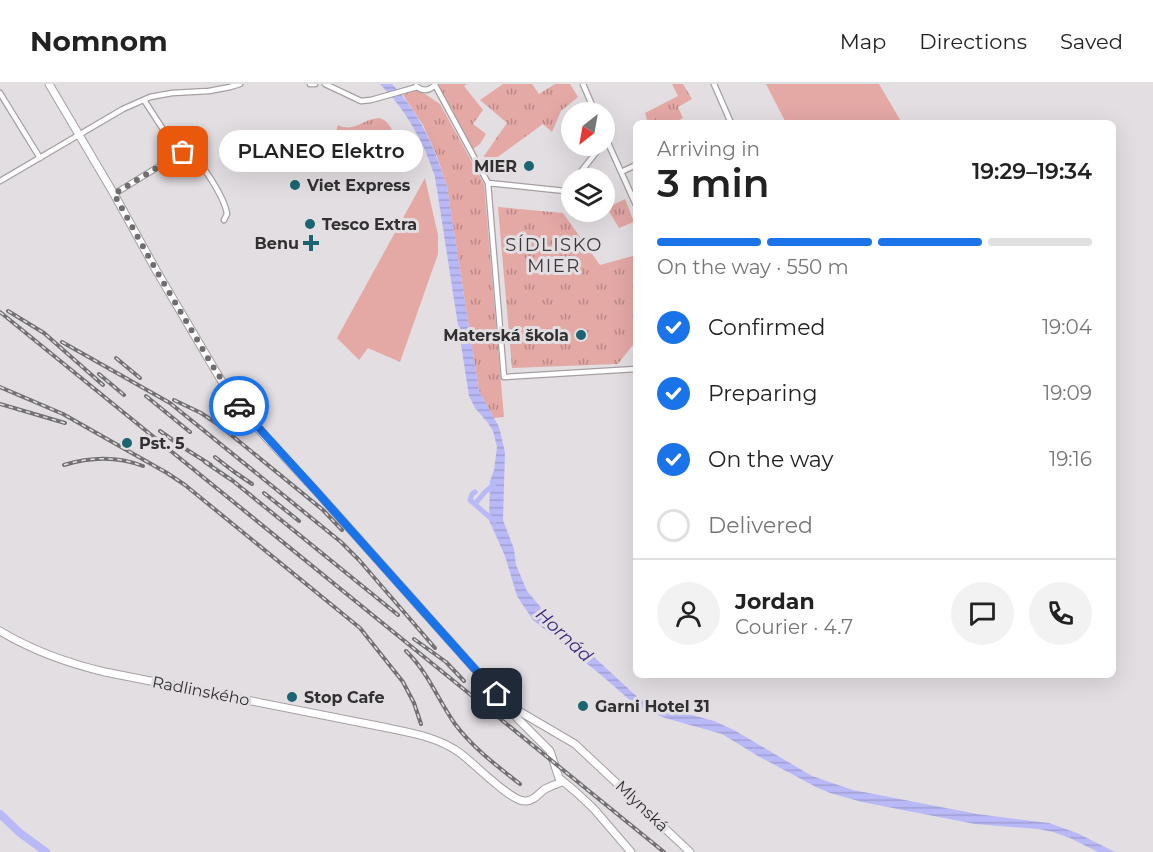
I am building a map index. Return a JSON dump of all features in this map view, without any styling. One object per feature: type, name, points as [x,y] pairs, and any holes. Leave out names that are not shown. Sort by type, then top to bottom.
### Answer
[{"type":"street","points":[[49,84],[236,403],[505,702],[514,715],[551,752],[557,775],[562,782],[594,809],[631,852]]},
{"type":"street","points":[[0,182],[123,109],[153,96],[209,91],[240,84]]},
{"type":"street","points":[[310,84],[315,84]]},
{"type":"street","points":[[325,84],[361,100],[384,97],[406,86],[416,85],[422,90],[429,90],[445,103]]},
{"type":"street","points":[[335,84],[346,93]]},
{"type":"street","points":[[429,90],[435,84],[488,183],[504,377],[633,369]]},
{"type":"street","points":[[583,84],[591,102]]},
{"type":"street","points":[[714,84],[728,120]]},
{"type":"street","points":[[0,93],[40,158]]},
{"type":"street","points":[[144,100],[179,154]]},
{"type":"street","points":[[114,194],[179,154],[190,152],[225,205],[227,214],[224,220]]},
{"type":"street","points":[[584,168],[593,156]]},
{"type":"street","points":[[613,156],[633,198]]},
{"type":"street","points":[[621,172],[633,166]]},
{"type":"street","points":[[488,183],[561,191]]},
{"type":"street","name":"Radlinského","points":[[0,631],[48,656],[105,672],[409,732],[458,751],[519,801],[531,800],[553,785],[562,782]]},
{"type":"street","name":"Mlynská","points":[[505,702],[575,744],[690,852]]},
{"type":"street","points":[[536,737],[543,726]]},
{"type":"green space","points":[[438,84],[467,84],[464,86],[483,110],[473,124],[486,134],[480,144],[473,149],[446,101]]},
{"type":"green space","points":[[503,84],[532,84],[539,94],[555,84],[570,84],[578,97],[572,102],[561,102],[561,111],[552,132],[543,124],[488,164],[484,156],[507,123],[480,100]]},
{"type":"green space","points":[[672,84],[683,84],[692,99],[678,107],[683,118],[647,120],[645,113],[678,96]]},
{"type":"green space","points":[[766,84],[879,84],[900,120],[784,120]]},
{"type":"green space","points":[[415,89],[440,104],[484,184],[504,417],[494,418],[479,391],[447,187],[437,156],[423,125],[403,95]]},
{"type":"green space","points":[[379,118],[387,122],[395,136],[386,154],[336,131],[338,125],[354,127]]},
{"type":"green space","points":[[425,178],[438,235],[438,254],[400,362],[368,348],[359,360],[337,338]]},
{"type":"green space","points":[[625,199],[633,222],[619,228],[615,221],[615,204]]},
{"type":"green space","points":[[498,207],[561,213],[561,222],[569,222],[600,265],[633,256],[633,345],[618,364],[512,368]]},
{"type":"water","name":"Hornád","points":[[380,84],[392,84],[419,120],[432,145],[447,187],[479,391],[499,427],[505,452],[503,520],[514,549],[516,565],[527,591],[543,610],[640,699],[714,721],[734,730],[812,776],[853,790],[977,814],[1049,823],[1077,833],[1115,852],[1098,852],[1053,832],[975,824],[862,802],[830,793],[758,756],[722,734],[665,718],[638,707],[533,620],[517,596],[505,556],[489,520],[490,481],[497,447],[493,431],[475,408],[469,396],[435,177],[413,127]]},
{"type":"waterway","points":[[475,504],[494,484]]},
{"type":"waterway","points":[[475,492],[470,500],[494,521]]},
{"type":"waterway","points":[[0,814],[20,833],[46,852]]},
{"type":"railway","points":[[8,311],[44,333],[103,385]]},
{"type":"railway","points":[[0,312],[664,852]]},
{"type":"railway","points":[[62,342],[170,403],[341,542],[435,648]]},
{"type":"railway","points":[[116,358],[140,378]]},
{"type":"railway","points":[[99,374],[124,395]]},
{"type":"railway","points":[[0,387],[63,414],[185,485],[360,628],[403,682],[414,703],[421,724]]},
{"type":"railway","points":[[146,396],[190,432]]},
{"type":"railway","points":[[174,400],[219,425],[323,510],[342,530]]},
{"type":"railway","points":[[0,404],[65,423]]},
{"type":"railway","points":[[160,431],[211,465]]},
{"type":"railway","points":[[215,457],[252,484]]},
{"type":"railway","points":[[64,465],[84,460],[104,459],[123,460],[143,466]]},
{"type":"railway","points":[[205,462],[233,481],[398,615]]},
{"type":"railway","points":[[264,493],[299,521]]},
{"type":"railway","points":[[414,639],[446,662],[464,681]]},
{"type":"railway","points":[[406,651],[421,668],[462,733],[520,784]]},
{"type":"way so far","points":[[183,152],[114,194],[221,381],[239,406]]},
{"type":"place","name":"PLANEO Elektro","points":[[183,152]]},
{"type":"place","name":"MIER","points":[[529,166]]},
{"type":"place","name":"Viet Express","points":[[295,185]]},
{"type":"place","name":"Tesco Extra","points":[[310,224]]},
{"type":"place","name":"Benu","points":[[311,243]]},
{"type":"place","name":"Materská škola","points":[[581,335]]},
{"type":"place","name":"Pst. 5","points":[[127,443]]},
{"type":"place","name":"Stop Cafe","points":[[292,697]]},
{"type":"place","name":"Garni Hotel 31","points":[[583,706]]},
{"type":"district","name":"SÍDLISKO MIER","points":[[554,255]]},
{"type":"route","points":[[239,406],[497,694]]}]
